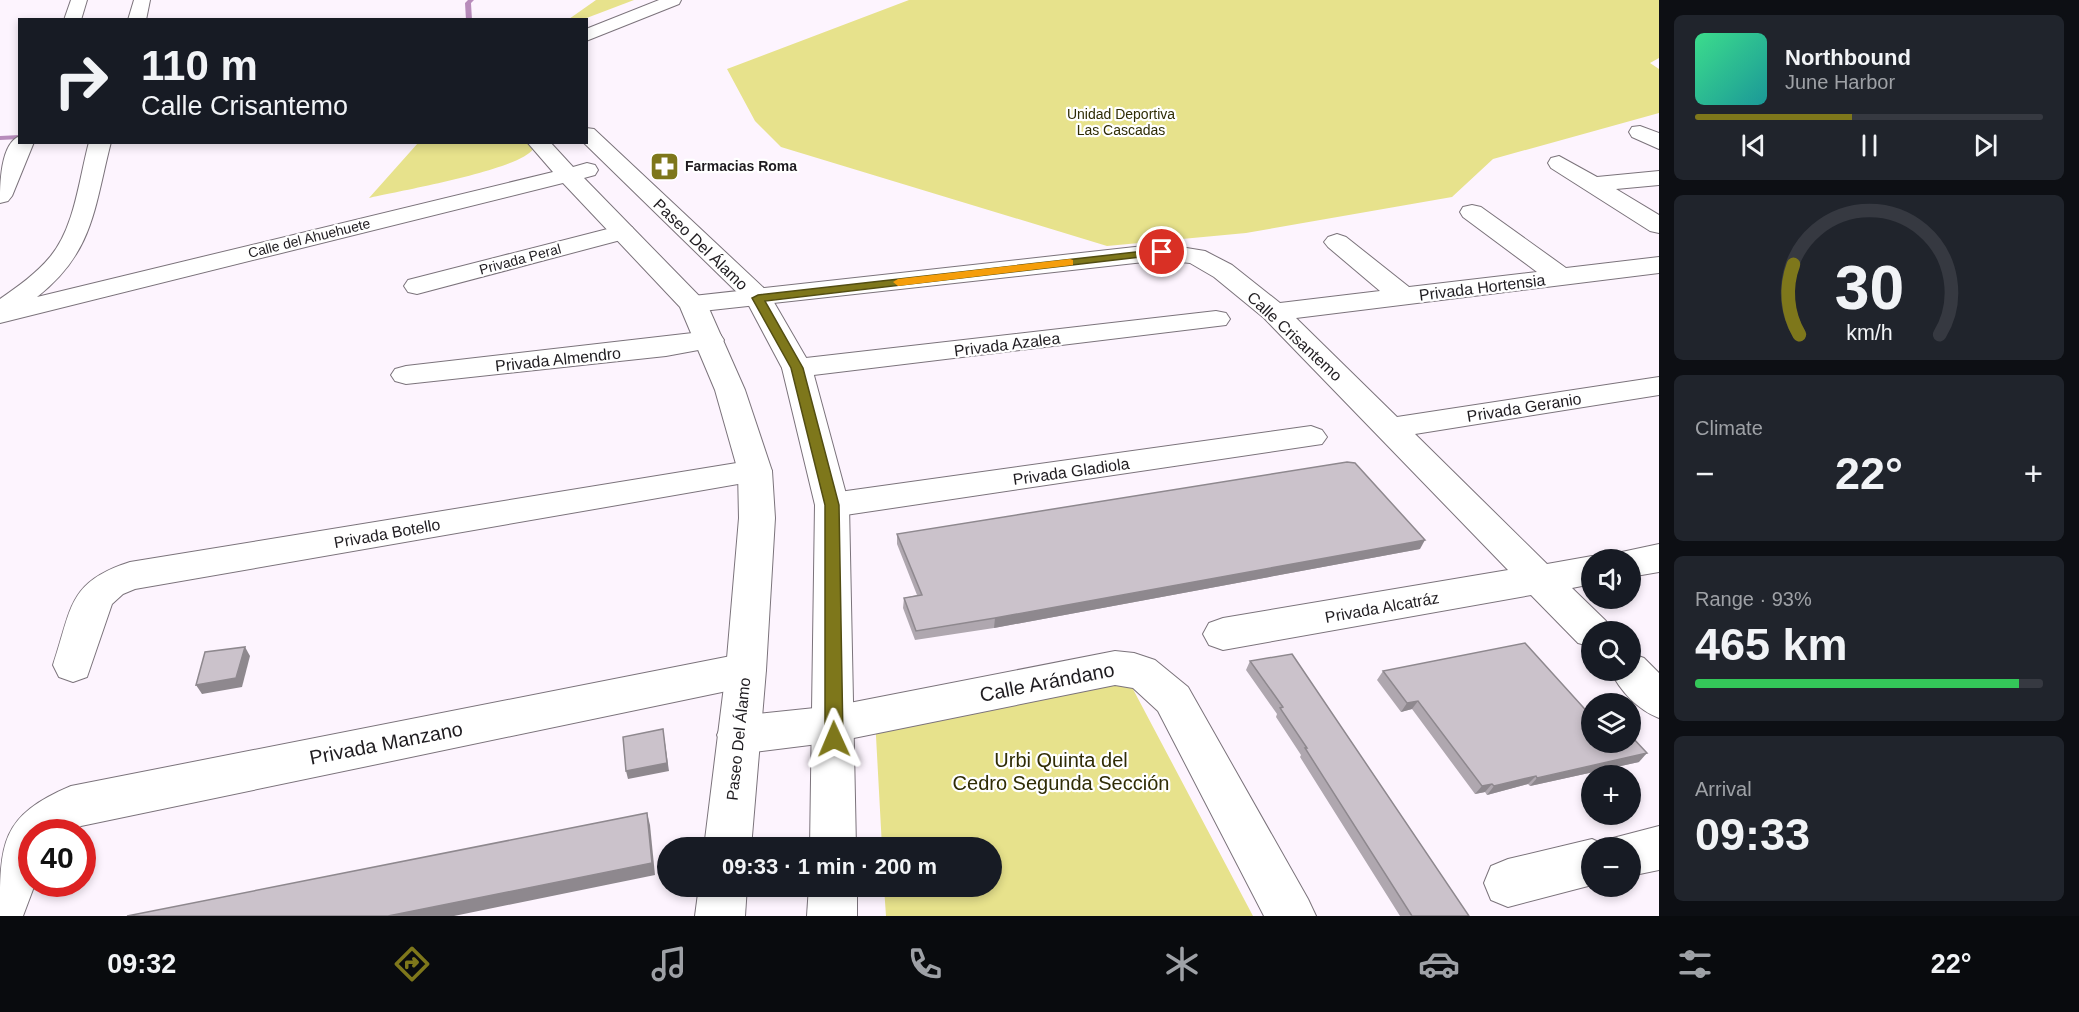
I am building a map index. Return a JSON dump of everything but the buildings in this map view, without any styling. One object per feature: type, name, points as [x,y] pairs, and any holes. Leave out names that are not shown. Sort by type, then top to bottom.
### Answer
[{"type":"street","points":[[73,18],[80,0]]},
{"type":"street","points":[[137,18],[142,0]]},
{"type":"street","points":[[588,35],[673,0]]},
{"type":"street","points":[[0,196],[22,144]]},
{"type":"street","points":[[0,314],[38,284],[62,261],[81,218],[100,144]]},
{"type":"street","name":"Calle del Ahuehuete","points":[[0,293],[602,148]]},
{"type":"street","name":"Paseo Del Álamo","points":[[602,148],[758,298],[797,368],[832,505],[833,837]]},
{"type":"street","name":"Calle del Ahuehuete","points":[[0,314],[553,159]]},
{"type":"street","name":"Paseo Del Álamo","points":[[553,159],[693,304],[730,390],[755,471],[757,518],[746,670],[728,837]]},
{"type":"street","points":[[1559,163],[1659,226]]},
{"type":"street","points":[[1593,184],[1659,178]]},
{"type":"street","name":"Privada Hortensia","points":[[1472,212],[1561,277]]},
{"type":"street","name":"Privada Peral","points":[[417,286],[623,231]]},
{"type":"street","name":"Privada Hortensia","points":[[1338,242],[1403,296]]},
{"type":"street","name":"Calle Crisantemo","points":[[693,304],[1162,252],[1196,256],[1223,271],[1274,312],[1581,621]]},
{"type":"street","name":"Privada Hortensia","points":[[1274,312],[1659,265]]},
{"type":"street","name":"Privada Azalea","points":[[797,368],[1216,319]]},
{"type":"street","name":"Privada Almendro","points":[[406,375],[666,347],[710,340]]},
{"type":"street","name":"Privada Geranio","points":[[1390,428],[1659,386]]},
{"type":"street","name":"Privada Gladiola","points":[[832,505],[1311,437]]},
{"type":"street","name":"Privada Botello","points":[[73,665],[95,597],[110,584],[130,576],[755,471]]},
{"type":"street","points":[[1641,561],[1659,558]]},
{"type":"street","name":"Privada Alcatráz","points":[[1223,634],[1581,572]]},
{"type":"street","name":"Calle Arándano","points":[[738,735],[834,724],[1115,668],[1134,667],[1156,681],[1173,699],[1291,916]]},
{"type":"street","name":"Privada Manzano","points":[[53,819],[71,807],[746,670]]},
{"type":"street","points":[[1641,681],[1659,700]]},
{"type":"street","points":[[1641,852],[1659,848]]},
{"type":"street","name":"Privada Manzano","points":[[4,903],[18,864]]},
{"type":"street","points":[[1508,883],[1581,865]]},
{"type":"street","points":[[720,916],[722,897]]},
{"type":"street","points":[[832,916],[833,897]]},
{"type":"green space","points":[[596,0],[634,0],[587,18],[570,18]]},
{"type":"green space","name":"Unidad Deportiva Las Cascadas","points":[[909,0],[1659,0],[1659,58],[1650,63],[1659,69],[1659,113],[1493,159],[1452,197],[1246,233],[1107,246],[781,147],[755,121],[727,69]]},
{"type":"green space","points":[[417,144],[528,144],[533,149],[506,165],[483,172],[369,198]]},
{"type":"green space","name":"Urbi Quinta del Cedro Segunda Sección","points":[[1116,657],[1253,916],[886,916],[885,897],[1002,897],[1002,837],[881,837],[874,699]]},
{"type":"waterway","points":[[469,18],[468,3],[471,0]]},
{"type":"waterway","points":[[0,138],[18,137]]},
{"type":"slow traffic","points":[[898,282],[1070,262]]},
{"type":"place","name":"Farmacias Roma","points":[[664,166]]},
{"type":"route","points":[[834,739],[832,505],[797,368],[758,298],[1162,252]]}]
